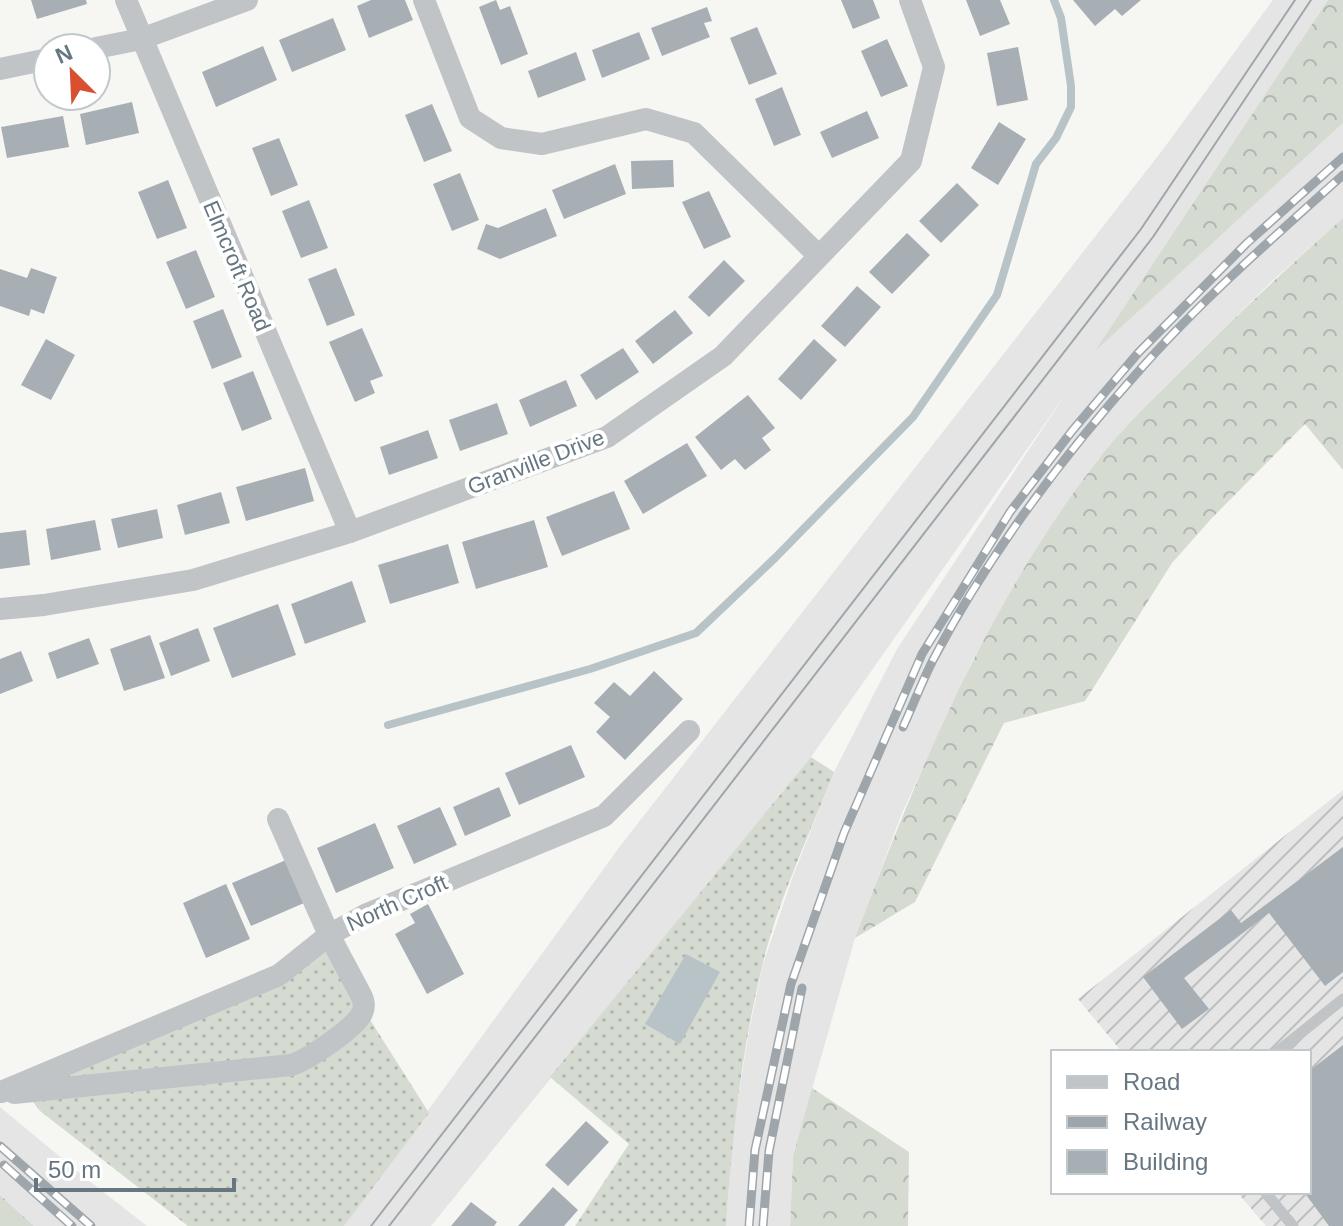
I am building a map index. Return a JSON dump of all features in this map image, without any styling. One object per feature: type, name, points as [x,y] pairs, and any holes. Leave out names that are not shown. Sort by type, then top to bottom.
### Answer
[{"type":"street","name":"Elmcroft Road","points":[[126,0],[350,532]]},
{"type":"street","points":[[112,45],[141,39],[247,0]]},
{"type":"street","points":[[424,0],[470,118],[501,138],[542,144],[646,119],[694,133],[819,256]]},
{"type":"street","name":"Granville Drive","points":[[0,609],[44,605],[193,580],[350,532],[607,437],[723,356],[911,161],[934,67],[910,0]]},
{"type":"street","points":[[0,69],[32,62]]},
{"type":"street","name":"North Croft","points":[[0,1092],[279,975],[329,935],[365,915],[604,816],[689,731]]},
{"type":"street","points":[[0,1092],[40,1092],[303,1062],[359,1019],[364,1003],[361,995],[329,935],[278,819]]},
{"type":"lane","points":[[1279,1050],[1343,999]]},
{"type":"lane","points":[[1267,1194],[1293,1226]]},
{"type":"shaded area","points":[[1273,0],[1328,0],[1098,347],[1343,123],[1343,218],[1272,281],[1159,392],[1095,463],[1038,547],[974,658],[902,813],[855,938],[793,1156],[790,1226],[726,1226],[732,1136],[763,964],[834,772],[897,649],[1067,392],[811,757],[431,1226],[344,1226],[621,845],[1161,152]]},
{"type":"shaded area","points":[[1343,790],[1343,1226],[1266,1226],[1239,1194],[1311,1194],[1311,1050],[1120,1050],[1078,999]]},
{"type":"shaded area","points":[[686,954],[720,972],[680,1044],[645,1024]]},
{"type":"shaded area","points":[[0,1107],[147,1226],[34,1226],[0,1195]]},
{"type":"green space","points":[[1328,0],[1343,0],[1343,123],[1095,351]]},
{"type":"green space","points":[[1343,218],[1343,470],[1305,424],[1172,563],[1085,701],[1004,723],[915,902],[855,938],[903,814],[957,693],[987,634],[1055,519],[1105,451],[1140,412]]},
{"type":"green space","points":[[811,757],[834,772],[785,893],[762,967],[738,1096],[726,1226],[575,1226],[629,1144],[550,1077]]},
{"type":"green space","points":[[326,950],[429,1113],[344,1226],[188,1226],[40,1111],[24,1090]]},
{"type":"green space","points":[[812,1088],[909,1152],[908,1226],[790,1226],[793,1156]]},
{"type":"green space","points":[[0,1195],[34,1226],[0,1226]]},
{"type":"building","points":[[31,0],[86,0],[87,4],[37,19]]},
{"type":"building","points":[[371,0],[405,0],[413,20],[369,38],[357,6]]},
{"type":"building","points":[[496,0],[500,10],[510,6],[528,54],[501,65],[479,7]]},
{"type":"building","points":[[841,0],[873,0],[880,18],[853,29]]},
{"type":"building","points":[[966,0],[1000,0],[1010,24],[980,36]]},
{"type":"building","points":[[1073,0],[1141,0],[1122,16],[1115,9],[1095,26]]},
{"type":"building","points":[[707,7],[712,21],[704,23],[710,37],[662,56],[651,28]]},
{"type":"building","points":[[333,18],[346,50],[292,72],[279,40]]},
{"type":"building","points":[[757,27],[777,74],[749,85],[730,38]]},
{"type":"building","points":[[639,32],[650,59],[602,78],[592,50]]},
{"type":"building","points":[[887,39],[908,86],[881,97],[861,51]]},
{"type":"building","points":[[263,46],[277,80],[216,107],[202,72]]},
{"type":"building","points":[[1018,47],[1028,100],[997,106],[987,53]]},
{"type":"building","points":[[576,52],[586,80],[538,98],[528,71]]},
{"type":"building","points":[[782,87],[801,135],[774,146],[755,99]]},
{"type":"building","points":[[132,102],[139,133],[86,145],[80,114],[112,112],[112,107]]},
{"type":"building","points":[[432,104],[452,151],[424,162],[405,115]]},
{"type":"building","points":[[867,111],[879,138],[832,158],[820,132]]},
{"type":"building","points":[[63,116],[69,147],[7,158],[1,127]]},
{"type":"building","points":[[999,122],[1026,139],[998,185],[971,168]]},
{"type":"building","points":[[279,138],[298,185],[271,196],[252,148]]},
{"type":"building","points":[[673,160],[674,187],[632,189],[631,161]]},
{"type":"building","points":[[615,164],[626,194],[564,219],[552,190]]},
{"type":"building","points":[[460,173],[479,220],[452,231],[433,184]]},
{"type":"building","points":[[168,180],[187,228],[157,239],[138,192]]},
{"type":"building","points":[[957,183],[979,205],[941,243],[919,221]]},
{"type":"building","points":[[709,191],[731,237],[704,249],[682,202]]},
{"type":"building","points":[[309,200],[328,248],[301,258],[282,211]]},
{"type":"building","points":[[546,208],[557,236],[500,259],[477,249],[486,224],[498,228]]},
{"type":"building","points":[[907,233],[930,255],[892,294],[869,272]]},
{"type":"building","points":[[196,250],[215,297],[186,309],[166,262]]},
{"type":"building","points":[[724,260],[745,281],[709,317],[688,297]]},
{"type":"building","points":[[31,268],[57,277],[44,314],[31,309],[29,316],[0,306],[0,269],[27,278]]},
{"type":"building","points":[[336,268],[355,315],[327,326],[308,279]]},
{"type":"building","points":[[857,286],[881,307],[845,347],[821,326]]},
{"type":"building","points":[[223,309],[242,357],[212,369],[193,321]]},
{"type":"building","points":[[675,310],[693,333],[653,364],[635,341]]},
{"type":"building","points":[[362,328],[383,376],[370,381],[375,393],[355,402],[329,342]]},
{"type":"building","points":[[46,339],[75,355],[51,400],[21,385]]},
{"type":"building","points":[[814,339],[837,360],[801,400],[778,379]]},
{"type":"building","points":[[623,348],[639,372],[596,400],[580,375]]},
{"type":"building","points":[[253,371],[272,419],[242,431],[223,383]]},
{"type":"building","points":[[566,380],[577,406],[530,427],[519,400]]},
{"type":"building","points":[[748,395],[775,428],[762,438],[771,450],[745,470],[735,459],[721,470],[695,437]]},
{"type":"building","points":[[497,403],[508,434],[460,451],[449,420]]},
{"type":"building","points":[[428,430],[438,458],[389,475],[380,447]]},
{"type":"building","points":[[687,443],[707,476],[643,514],[624,481]]},
{"type":"building","points":[[305,468],[314,501],[246,521],[236,487]]},
{"type":"building","points":[[614,491],[630,529],[562,556],[546,517]]},
{"type":"building","points":[[221,492],[230,523],[185,535],[177,505]]},
{"type":"building","points":[[157,509],[163,538],[118,548],[111,519]]},
{"type":"building","points":[[95,520],[101,550],[51,560],[46,529]]},
{"type":"building","points":[[534,520],[548,567],[476,589],[462,542]]},
{"type":"building","points":[[26,530],[30,565],[0,569],[0,533]]},
{"type":"building","points":[[448,544],[459,583],[390,604],[378,565]]},
{"type":"building","points":[[352,581],[366,622],[305,644],[291,604]]},
{"type":"building","points":[[278,604],[296,655],[232,678],[213,628]]},
{"type":"building","points":[[198,628],[210,661],[171,676],[159,643]]},
{"type":"building","points":[[150,635],[165,678],[124,691],[110,649]]},
{"type":"building","points":[[89,638],[99,664],[57,679],[48,653]]},
{"type":"building","points":[[21,651],[33,681],[0,694],[0,659]]},
{"type":"building","points":[[654,671],[683,699],[625,760],[596,732],[610,717],[594,703],[614,682],[630,696]]},
{"type":"building","points":[[571,745],[585,777],[519,805],[505,773]]},
{"type":"building","points":[[499,787],[511,816],[465,836],[453,807]]},
{"type":"building","points":[[440,807],[457,845],[414,864],[397,826]]},
{"type":"building","points":[[375,823],[394,868],[336,893],[317,848]]},
{"type":"building","points":[[1343,847],[1343,972],[1325,986],[1269,913],[1184,978],[1209,1009],[1182,1029],[1143,977],[1231,910],[1241,923]]},
{"type":"building","points":[[286,860],[304,903],[251,926],[232,883]]},
{"type":"building","points":[[226,884],[250,939],[206,958],[183,903]]},
{"type":"building","points":[[428,904],[464,974],[427,994],[395,934],[415,923],[410,914]]},
{"type":"building","points":[[1343,1045],[1343,1226],[1329,1226],[1305,1194],[1311,1194],[1311,1069]]},
{"type":"building","points":[[586,1121],[609,1142],[568,1186],[545,1165]]},
{"type":"building","points":[[553,1187],[578,1210],[564,1226],[518,1226]]},
{"type":"building","points":[[471,1202],[497,1222],[494,1226],[451,1226]]},
{"type":"waterway","points":[[388,725],[590,669],[696,633],[775,558],[913,417],[997,295],[1036,164],[1056,138],[1071,107],[1061,18],[1054,0]]},
{"type":"tram line","points":[[371,1226],[1141,229],[1295,0]]},
{"type":"tram line","points":[[389,1226],[1153,237],[1311,0]]},
{"type":"railway","points":[[749,1226],[755,1150],[791,984],[844,833],[922,654],[1010,512],[1072,431],[1138,353],[1247,243],[1343,157]]},
{"type":"railway","points":[[903,727],[933,660],[978,582],[1003,543],[1086,433],[1192,314],[1343,175]]},
{"type":"railway","points":[[763,1226],[769,1151],[802,988]]},
{"type":"railway","points":[[0,1146],[91,1226]]},
{"type":"railway","points":[[4,1165],[72,1226]]}]
